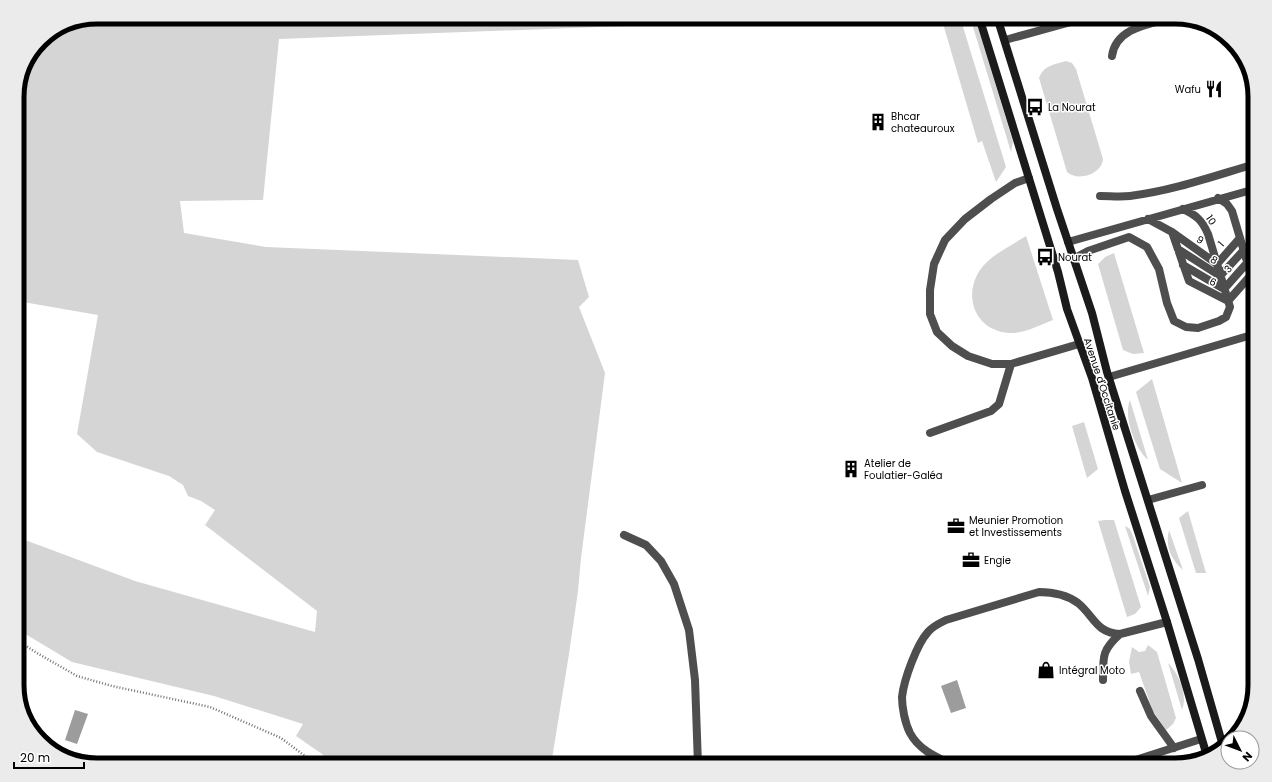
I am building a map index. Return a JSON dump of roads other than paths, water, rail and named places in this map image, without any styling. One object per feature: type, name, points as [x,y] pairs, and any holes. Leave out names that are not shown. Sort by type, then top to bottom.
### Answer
[{"type":"main road","name":"Avenue d'Occitanie","points":[[981,24],[1058,272],[1066,309],[1092,378],[1125,491],[1167,622],[1205,751]]},
{"type":"main road","name":"Avenue d'Occitanie","points":[[1000,24],[1057,209],[1092,313],[1109,377],[1198,659],[1220,736]]},
{"type":"street","points":[[1005,40],[1063,24]]},
{"type":"street","points":[[1112,56],[1113,49],[1118,40],[1136,28],[1150,24]]},
{"type":"street","points":[[1100,196],[1128,196],[1146,194],[1248,166]]},
{"type":"street","points":[[1029,178],[1015,183],[991,199],[965,219],[945,240],[934,264],[930,290],[930,314],[937,332],[952,346],[968,356],[992,364],[1011,364],[1078,344]]},
{"type":"street","points":[[1068,242],[1218,198],[1248,191]]},
{"type":"street","points":[[1218,198],[1227,204],[1232,211],[1248,266]]},
{"type":"street","name":"10","points":[[1183,209],[1194,215],[1204,225],[1228,301]]},
{"type":"street","name":"9","points":[[1148,219],[1172,232],[1217,264]]},
{"type":"street","points":[[1172,232],[1183,265],[1224,289]]},
{"type":"street","points":[[1073,259],[1088,251],[1129,238],[1147,248],[1159,269],[1174,321],[1186,327],[1198,328],[1226,317],[1230,307],[1228,301],[1248,278]]},
{"type":"street","name":"1","points":[[1217,264],[1240,238]]},
{"type":"street","name":"8","points":[[1178,249],[1220,276]]},
{"type":"street","points":[[1220,276],[1243,251]]},
{"type":"street","name":"3","points":[[1224,289],[1247,263]]},
{"type":"street","name":"6","points":[[1183,265],[1189,281],[1228,301]]},
{"type":"street","points":[[1109,377],[1248,336]]},
{"type":"street","points":[[930,433],[991,411],[999,404],[1011,364]]},
{"type":"street","points":[[1148,500],[1202,485]]},
{"type":"street","points":[[624,535],[646,545],[661,561],[674,584],[689,630],[695,680],[698,758]]},
{"type":"street","points":[[939,758],[924,750],[909,732],[902,697],[914,654],[921,641],[932,628],[946,620],[1039,592],[1050,592],[1068,598],[1079,604],[1097,625],[1114,634],[1120,634],[1167,622]]},
{"type":"street","points":[[1103,680],[1104,653],[1108,646],[1120,634]]},
{"type":"street","points":[[1140,691],[1151,716],[1174,748]]},
{"type":"street","points":[[1142,758],[1201,739]]},
{"type":"place","name":"Wafu","points":[[1214,89]]},
{"type":"place","name":"La Nourat","points":[[1035,107]]},
{"type":"place","name":"Bhcar chateauroux","points":[[878,122]]},
{"type":"place","name":"Nourat","points":[[1045,257]]},
{"type":"place","name":"Atelier de Foulatier-Galéa","points":[[851,469]]},
{"type":"place","name":"Meunier Promotion et Investissements","points":[[956,526]]},
{"type":"place","name":"Engie","points":[[971,560]]},
{"type":"place","name":"Intégral Moto","points":[[1046,670]]}]
